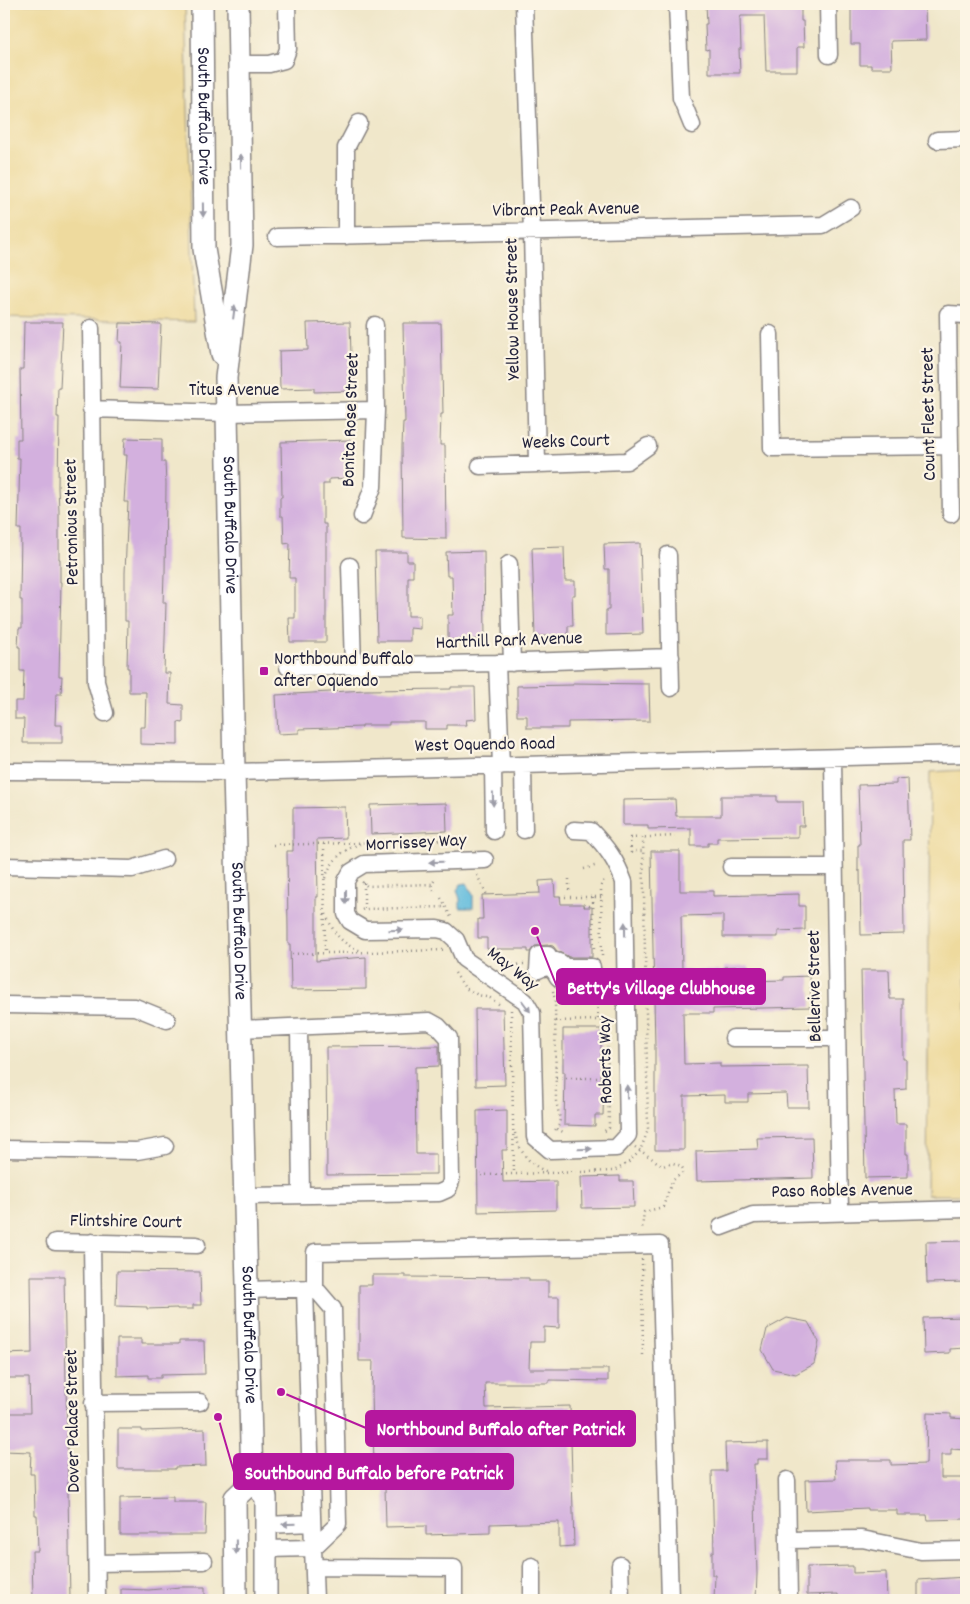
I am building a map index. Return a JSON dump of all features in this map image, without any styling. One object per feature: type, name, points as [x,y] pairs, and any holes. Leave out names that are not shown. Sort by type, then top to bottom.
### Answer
[{"type":"main road","name":"South Buffalo Drive","points":[[202,4],[204,249],[226,378],[252,1482]]},
{"type":"main road","name":"South Buffalo Drive","points":[[226,378],[242,245],[238,4]]},
{"type":"main road","points":[[236,1600],[235,1498],[252,1482],[266,1497],[266,1600]]},
{"type":"street","points":[[239,64],[268,64],[284,60],[288,48],[287,4]]},
{"type":"street","name":"Yellow House Street","points":[[524,4],[532,232],[537,464]]},
{"type":"street","points":[[677,4],[681,98],[692,125]]},
{"type":"street","points":[[828,4],[829,55]]},
{"type":"street","points":[[346,236],[346,148],[359,123]]},
{"type":"street","points":[[938,140],[966,140]]},
{"type":"street","name":"Vibrant Peak Avenue","points":[[277,237],[823,225],[851,208]]},
{"type":"street","name":"Count Fleet Street","points":[[951,514],[948,314],[966,315]]},
{"type":"street","name":"Bonita Rose Street","points":[[362,516],[373,487],[376,410],[375,325]]},
{"type":"street","name":"Petronious Street","points":[[91,328],[96,682],[105,714]]},
{"type":"street","points":[[770,334],[772,448],[950,446]]},
{"type":"street","name":"Titus Avenue","points":[[91,409],[227,412],[376,410]]},
{"type":"street","name":"Weeks Court","points":[[480,466],[628,461],[648,446]]},
{"type":"street","points":[[668,555],[671,688]]},
{"type":"street","points":[[494,832],[509,564]]},
{"type":"street","points":[[350,566],[353,666]]},
{"type":"street","name":"Harthill Park Avenue","points":[[288,667],[504,663],[671,657]]},
{"type":"street","name":"West Oquendo Road","points":[[4,770],[234,772],[832,759],[966,754]]},
{"type":"street","name":"Bellerive Street","points":[[832,759],[840,1213]]},
{"type":"street","points":[[523,766],[524,830]]},
{"type":"street","name":"Roberts Way","points":[[546,1142],[550,1150],[616,1148],[628,1135],[624,882],[617,863],[606,846],[591,831],[574,830]]},
{"type":"street","points":[[4,866],[132,869],[164,859]]},
{"type":"street","name":"Morrissey Way","points":[[355,916],[346,914],[346,882],[350,872],[364,864],[480,867]]},
{"type":"street","points":[[731,867],[834,867]]},
{"type":"street","name":"May Way","points":[[355,916],[365,930],[437,929],[446,931],[456,940],[464,959],[525,1001],[532,1013],[535,1137],[546,1142]]},
{"type":"street","points":[[4,1005],[134,1007],[167,1020]]},
{"type":"street","points":[[240,1029],[429,1021],[438,1026],[450,1038],[451,1181],[448,1189],[438,1193],[244,1196]]},
{"type":"street","points":[[299,1027],[300,1195]]},
{"type":"street","points":[[733,1038],[837,1038]]},
{"type":"street","points":[[4,1149],[137,1151],[165,1146]]},
{"type":"street","name":"Paso Robles Avenue","points":[[721,1227],[753,1215],[966,1209]]},
{"type":"street","name":"Flintshire Court","points":[[55,1242],[197,1245]]},
{"type":"street","name":"Dover Palace Street","points":[[92,1242],[97,1600]]},
{"type":"street","points":[[315,1600],[312,1548],[310,1289],[315,1252],[660,1245],[670,1600]]},
{"type":"street","points":[[247,1290],[310,1289],[333,1309],[338,1524],[312,1548],[266,1549]]},
{"type":"street","points":[[94,1403],[200,1402]]},
{"type":"street","points":[[787,1480],[789,1600]]},
{"type":"street","points":[[266,1525],[312,1523]]},
{"type":"street","points":[[788,1540],[862,1539],[921,1551],[966,1550]]},
{"type":"street","points":[[97,1563],[204,1561]]},
{"type":"street","points":[[620,1565],[621,1600]]},
{"type":"street","points":[[532,1566],[532,1600]]},
{"type":"street","points":[[314,1567],[454,1568],[454,1600]]},
{"type":"path","points":[[631,853],[630,838],[675,836]]},
{"type":"path","points":[[273,845],[461,840]]},
{"type":"path","points":[[324,880],[337,856],[352,847],[364,843]]},
{"type":"path","points":[[324,844],[326,953]]},
{"type":"path","points":[[624,858],[635,851],[643,851]]},
{"type":"path","points":[[584,869],[598,865]]},
{"type":"path","points":[[480,867],[487,895]]},
{"type":"path","points":[[434,890],[432,884],[438,874]]},
{"type":"path","points":[[602,960],[601,886],[605,877]]},
{"type":"path","points":[[569,879],[569,892]]},
{"type":"path","points":[[364,909],[366,885],[432,884]]},
{"type":"path","points":[[560,897],[601,897]]},
{"type":"path","points":[[593,897],[594,950]]},
{"type":"path","points":[[355,916],[364,909],[445,906]]},
{"type":"path","points":[[584,906],[593,906]]},
{"type":"path","points":[[594,931],[602,930]]},
{"type":"path","points":[[292,954],[451,950]]},
{"type":"path","points":[[454,971],[465,988],[478,995],[490,998],[500,1005],[511,1006],[514,1174]]},
{"type":"path","points":[[591,979],[596,984],[597,989],[598,1020]]},
{"type":"path","points":[[546,1142],[557,1129],[560,1119],[556,1101],[555,1000],[552,990]]},
{"type":"path","points":[[555,1021],[602,1020],[607,1028],[609,1128],[599,1133]]},
{"type":"path","points":[[556,1078],[608,1078]]},
{"type":"path","points":[[513,1127],[518,1143],[526,1158],[540,1169],[555,1173]]},
{"type":"path","points":[[557,1129],[563,1133],[572,1133]]},
{"type":"path","points":[[632,1145],[663,1166],[673,1163],[681,1166],[683,1169],[682,1173],[672,1181],[663,1207],[644,1212],[642,1237]]},
{"type":"path","points":[[642,1255],[643,1355]]},
{"type":"sand","points":[[4,4],[185,4],[194,322],[4,317]]},
{"type":"sand","points":[[966,770],[966,1195],[927,1195],[930,772]]},
{"type":"water","points":[[467,883],[473,895],[473,908],[460,908],[457,890],[461,884]]},
{"type":"building","points":[[706,4],[801,4],[804,47],[797,47],[797,71],[766,71],[764,16],[741,16],[740,73],[709,73],[709,49],[706,50]]},
{"type":"building","points":[[851,4],[915,4],[915,6],[925,6],[926,40],[891,41],[892,68],[871,68],[871,65],[860,65],[860,44],[851,44]]},
{"type":"building","points":[[24,322],[63,322],[57,417],[59,417],[58,487],[61,582],[59,676],[62,676],[61,694],[56,694],[55,725],[62,725],[62,743],[23,743],[24,719],[15,719],[15,701],[23,701],[24,671],[20,671],[20,647],[18,647],[19,628],[22,628],[22,600],[20,600],[21,529],[18,529],[20,458],[17,458],[17,439],[21,439],[20,369],[23,369]]},
{"type":"building","points":[[350,322],[352,391],[314,392],[314,388],[280,389],[279,351],[308,350],[307,323]]},
{"type":"building","points":[[120,323],[161,324],[158,389],[120,388],[122,342],[119,342]]},
{"type":"building","points":[[403,323],[441,323],[443,414],[441,414],[440,445],[445,445],[446,539],[403,538],[402,446],[403,422],[405,422]]},
{"type":"building","points":[[125,438],[162,439],[162,462],[165,462],[166,484],[163,603],[166,603],[164,673],[170,673],[169,704],[183,705],[183,723],[178,722],[178,745],[140,744],[140,727],[145,727],[146,692],[129,692],[129,668],[127,668],[128,621],[125,621],[128,502],[124,502],[127,455],[124,455]]},
{"type":"building","points":[[351,440],[352,478],[329,479],[329,484],[323,484],[323,524],[326,524],[326,642],[290,642],[289,618],[295,618],[295,578],[289,578],[290,543],[284,544],[283,516],[280,516],[280,497],[282,497],[281,442]]},
{"type":"building","points":[[640,543],[643,634],[606,635],[606,610],[609,610],[609,569],[605,569],[604,544]]},
{"type":"building","points":[[564,547],[565,581],[575,581],[575,595],[572,595],[573,626],[568,626],[568,636],[535,636],[532,548]]},
{"type":"building","points":[[484,551],[485,639],[448,640],[448,615],[453,615],[452,576],[447,576],[446,552]]},
{"type":"building","points":[[375,552],[407,552],[407,561],[413,561],[413,577],[408,577],[408,616],[420,616],[420,629],[410,628],[410,641],[377,641]]},
{"type":"building","points":[[573,683],[649,684],[650,721],[568,722],[568,728],[527,728],[527,716],[517,716],[517,686],[573,685]]},
{"type":"building","points":[[451,687],[475,687],[476,719],[466,720],[467,725],[447,725],[447,729],[425,729],[425,722],[389,722],[389,725],[299,729],[299,733],[278,734],[276,695],[366,690],[451,689]]},
{"type":"building","points":[[908,778],[910,840],[903,840],[904,934],[861,935],[860,871],[858,871],[858,845],[860,845],[858,785],[896,784],[896,779]]},
{"type":"building","points":[[721,796],[777,796],[777,802],[803,802],[804,826],[798,826],[798,837],[717,838],[717,843],[708,843],[708,846],[691,846],[691,828],[648,829],[648,825],[623,825],[623,800],[675,799],[676,816],[721,816]]},
{"type":"building","points":[[446,803],[447,831],[371,834],[370,805]]},
{"type":"building","points":[[345,807],[346,838],[317,839],[316,961],[366,957],[366,989],[291,990],[290,944],[288,944],[287,851],[293,851],[293,808]]},
{"type":"building","points":[[651,851],[680,851],[680,891],[713,891],[713,896],[799,894],[799,906],[805,906],[805,930],[778,931],[778,937],[723,937],[723,915],[681,916],[682,970],[724,971],[724,967],[749,966],[749,981],[784,980],[784,977],[810,976],[811,1007],[713,1009],[713,1013],[683,1013],[684,1064],[720,1063],[720,1067],[808,1066],[809,1107],[787,1107],[786,1093],[748,1094],[748,1102],[725,1102],[725,1095],[684,1096],[684,1150],[655,1150]]},
{"type":"building","points":[[554,880],[555,896],[560,896],[561,904],[584,904],[584,907],[592,907],[592,957],[569,957],[557,951],[553,946],[548,945],[535,946],[530,952],[528,952],[528,949],[487,949],[487,938],[478,938],[478,919],[483,919],[482,895],[540,893],[539,881]]},
{"type":"building","points":[[861,970],[889,970],[890,999],[903,999],[903,1059],[906,1059],[906,1089],[895,1090],[896,1124],[906,1124],[908,1177],[865,1178]]},
{"type":"building","points":[[475,1009],[503,1009],[505,1085],[476,1086]]},
{"type":"building","points":[[563,1029],[601,1029],[601,1083],[604,1083],[603,1115],[595,1115],[595,1126],[564,1125],[565,1072],[563,1072]]},
{"type":"building","points":[[439,1046],[439,1066],[415,1067],[416,1154],[436,1154],[436,1174],[327,1175],[326,1047]]},
{"type":"building","points":[[507,1110],[507,1150],[502,1150],[503,1182],[556,1181],[556,1210],[478,1212],[477,1111]]},
{"type":"building","points":[[812,1137],[813,1178],[697,1181],[696,1151],[758,1149],[757,1138]]},
{"type":"building","points":[[620,1176],[620,1181],[633,1181],[634,1207],[582,1208],[581,1177]]},
{"type":"building","points":[[966,1241],[966,1282],[927,1283],[926,1242]]},
{"type":"building","points":[[117,1271],[200,1272],[201,1305],[193,1305],[193,1309],[147,1309],[147,1307],[116,1306]]},
{"type":"building","points":[[372,1275],[529,1278],[529,1281],[548,1281],[548,1297],[559,1297],[559,1328],[544,1327],[544,1342],[530,1342],[529,1369],[608,1369],[608,1381],[549,1380],[549,1383],[485,1383],[486,1408],[570,1406],[574,1546],[559,1547],[559,1522],[490,1524],[490,1533],[426,1535],[426,1526],[386,1527],[385,1487],[364,1488],[363,1463],[374,1463],[373,1361],[359,1361],[359,1285],[372,1285]]},
{"type":"building","points":[[31,1276],[64,1276],[70,1600],[33,1600],[32,1551],[38,1551],[34,1474],[30,1474],[31,1452],[4,1451],[4,1413],[30,1413],[29,1378],[4,1378],[4,1354],[32,1353]]},
{"type":"building","points":[[966,1317],[966,1348],[950,1349],[950,1353],[924,1354],[923,1318]]},
{"type":"building","points":[[787,1318],[808,1322],[819,1342],[814,1364],[796,1374],[773,1369],[762,1350],[767,1329]]},
{"type":"building","points":[[117,1339],[141,1339],[141,1344],[179,1344],[179,1341],[204,1341],[205,1374],[161,1375],[161,1378],[148,1378],[148,1375],[117,1376]]},
{"type":"building","points":[[927,1413],[951,1414],[951,1418],[966,1419],[966,1450],[951,1449],[951,1455],[941,1455],[941,1478],[966,1478],[966,1519],[928,1520],[927,1515],[897,1515],[897,1510],[867,1510],[867,1508],[806,1511],[805,1480],[836,1479],[835,1460],[891,1460],[891,1465],[926,1464]]},
{"type":"building","points":[[118,1429],[142,1429],[142,1431],[205,1429],[206,1466],[175,1467],[175,1469],[118,1469]]},
{"type":"building","points":[[768,1442],[768,1459],[757,1459],[757,1464],[754,1464],[756,1600],[714,1600],[715,1575],[712,1575],[712,1552],[714,1552],[712,1471],[726,1471],[725,1443]]},
{"type":"building","points":[[173,1497],[173,1502],[206,1502],[205,1535],[120,1535],[120,1498]]},
{"type":"building","points":[[853,1566],[853,1573],[886,1572],[887,1600],[838,1600],[838,1594],[807,1595],[807,1567]]},
{"type":"building","points":[[966,1577],[966,1600],[918,1600],[918,1580]]},
{"type":"building","points":[[205,1587],[205,1600],[121,1600],[121,1589],[149,1590]]},
{"type":"place","name":"Northbound Buffalo after Oquendo","points":[[264,671]]},
{"type":"place","name":"Betty's Village Clubhouse","points":[[535,931]]},
{"type":"place","name":"Northbound Buffalo after Patrick","points":[[281,1392]]},
{"type":"place","name":"Southbound Buffalo before Patrick","points":[[218,1417]]}]
